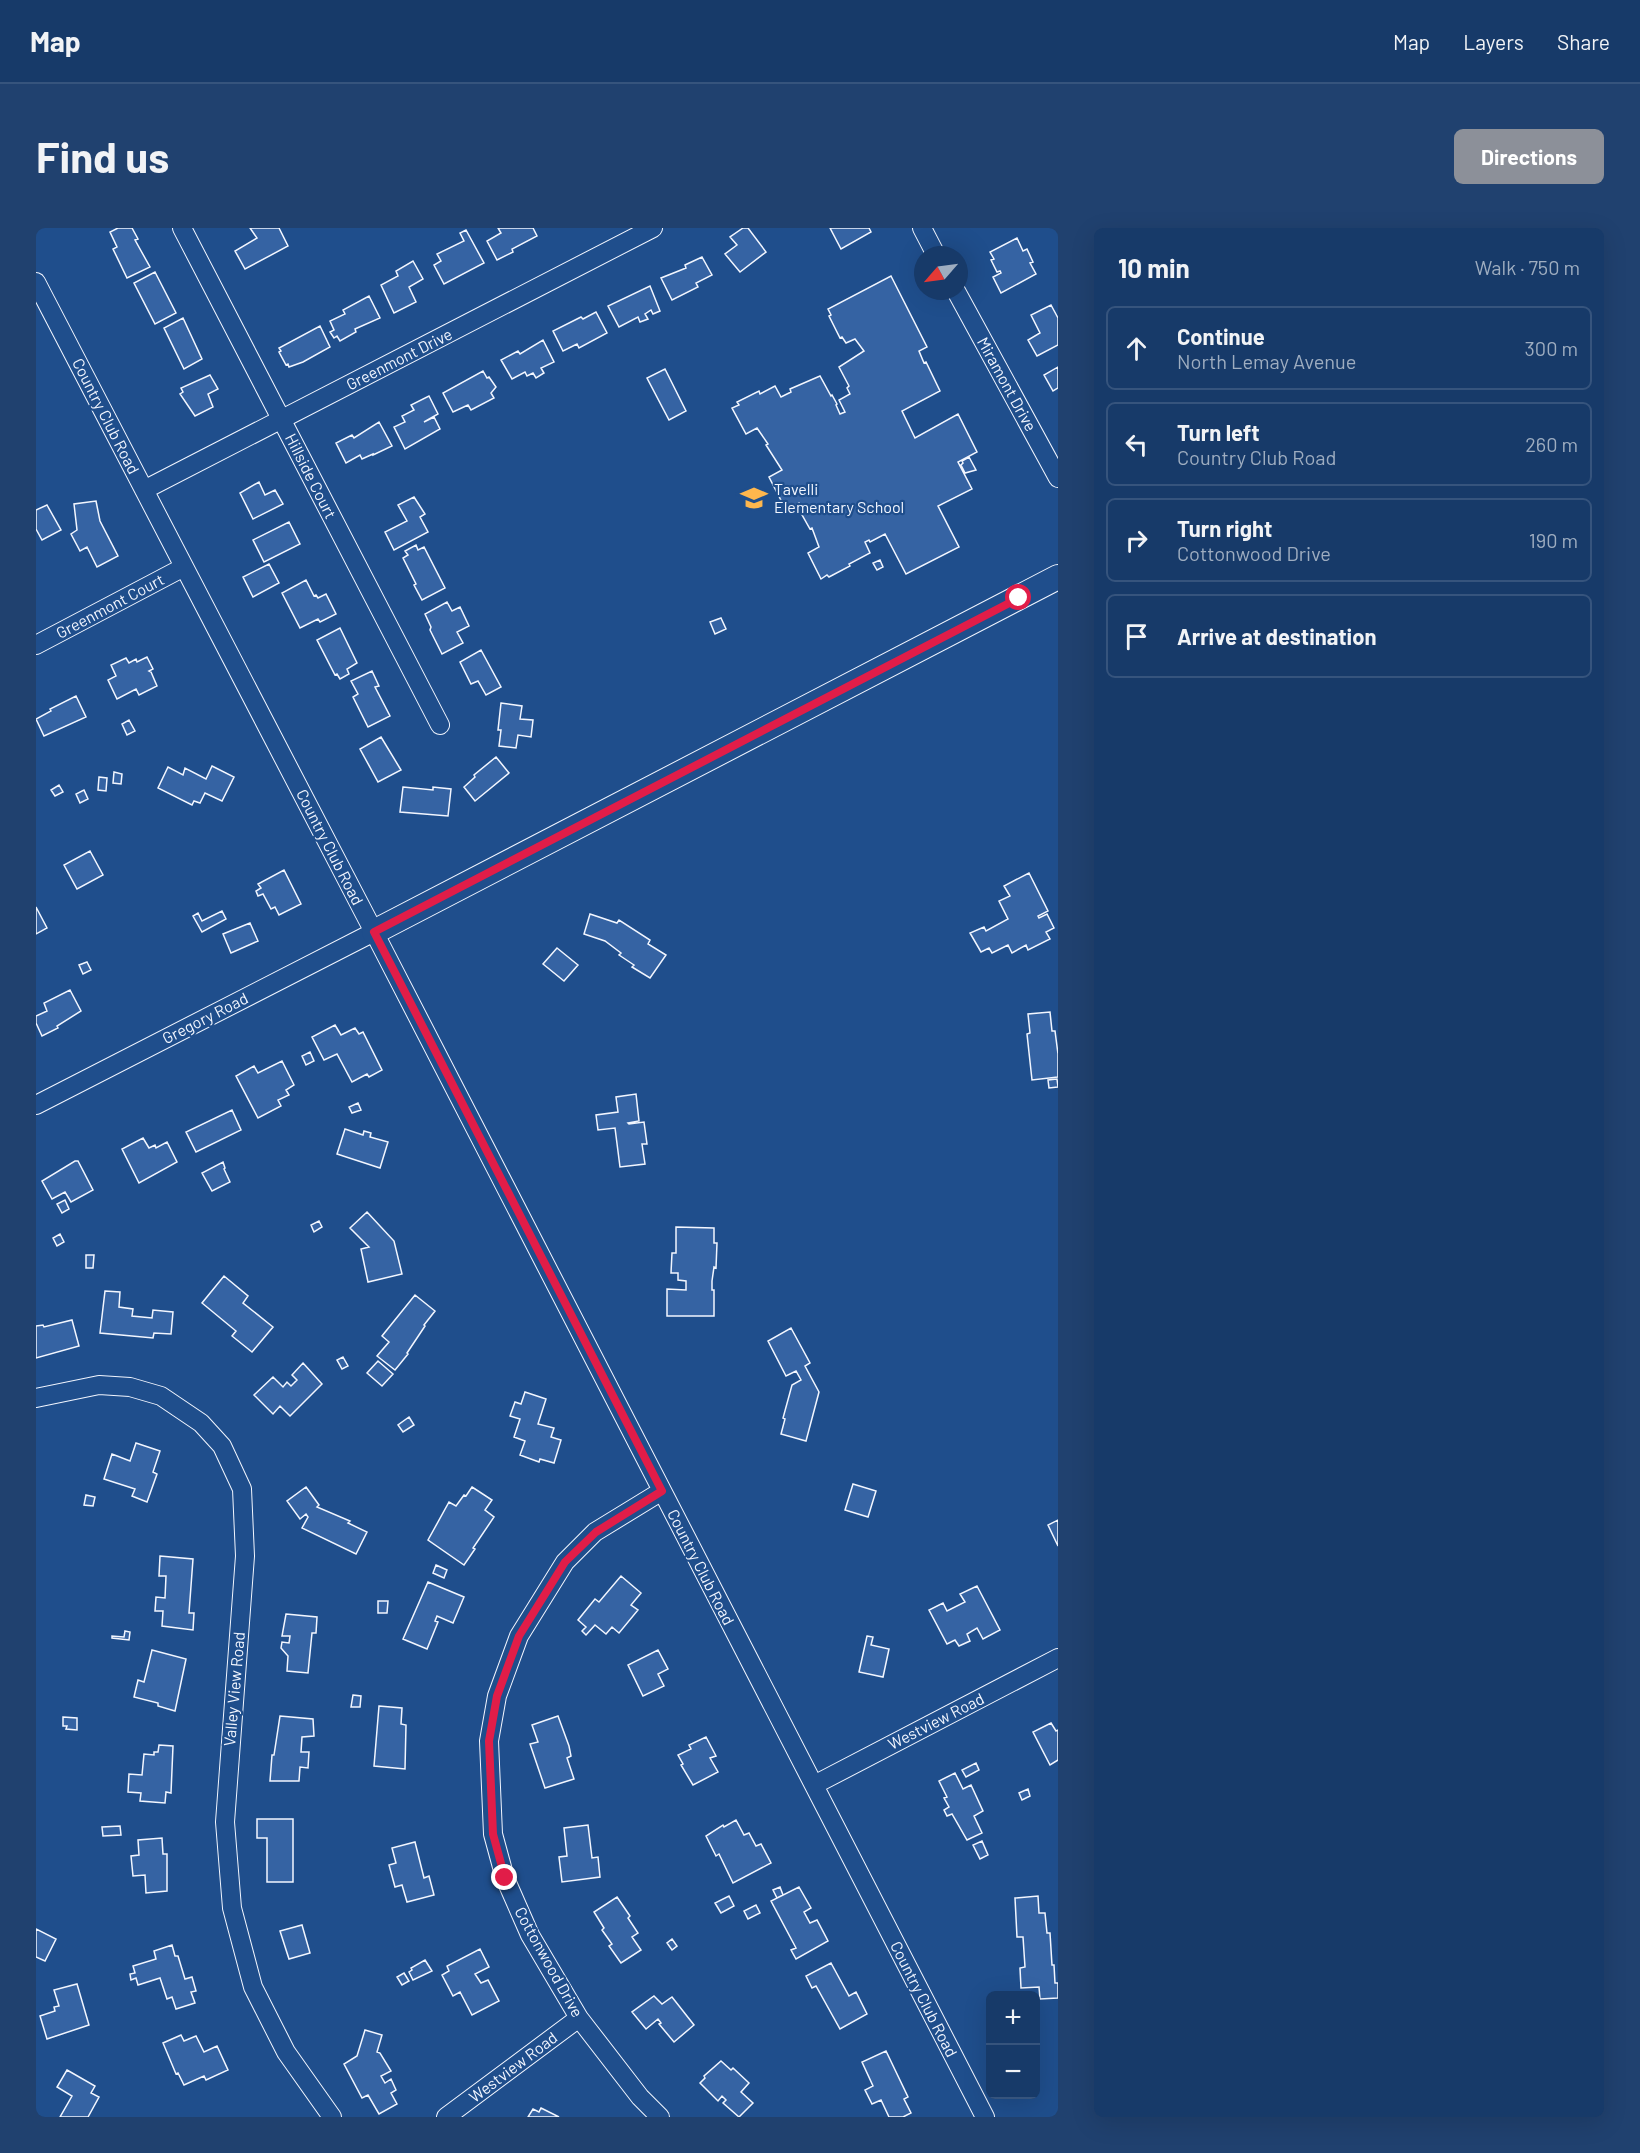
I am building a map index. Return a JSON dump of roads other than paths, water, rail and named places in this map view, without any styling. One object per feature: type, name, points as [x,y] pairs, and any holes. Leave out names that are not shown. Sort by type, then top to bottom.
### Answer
[{"type":"main road","points":[[374,932],[1058,577]]},
{"type":"street","name":"Hillside Court","points":[[182,228],[441,725]]},
{"type":"street","name":"Greenmont Drive","points":[[144,490],[653,228]]},
{"type":"street","points":[[922,228],[931,246]]},
{"type":"street","name":"Country Club Road","points":[[36,282],[985,2117]]},
{"type":"street","name":"Miramont Drive","points":[[961,300],[1058,478]]},
{"type":"street","name":"Greenmont Court","points":[[36,645],[184,567]]},
{"type":"street","name":"Gregory Road","points":[[36,1105],[374,932]]},
{"type":"street","name":"Valley View Road","points":[[36,1398],[99,1385],[130,1387],[161,1396],[201,1423],[222,1446],[242,1489],[245,1556],[225,1822],[232,1908],[253,1987],[286,2052],[332,2117]]},
{"type":"street","name":"Cottonwood Drive","points":[[660,2117],[640,2097],[579,2018],[530,1935],[505,1878],[493,1834],[489,1741],[497,1696],[519,1636],[565,1562],[596,1532],[662,1491]]},
{"type":"street","name":"Westview Road","points":[[814,1785],[1058,1658]]},
{"type":"street","name":"Westview Road","points":[[446,2117],[579,2018]]},
{"type":"place","name":"Tavelli Elementary School","points":[[754,498]]}]
